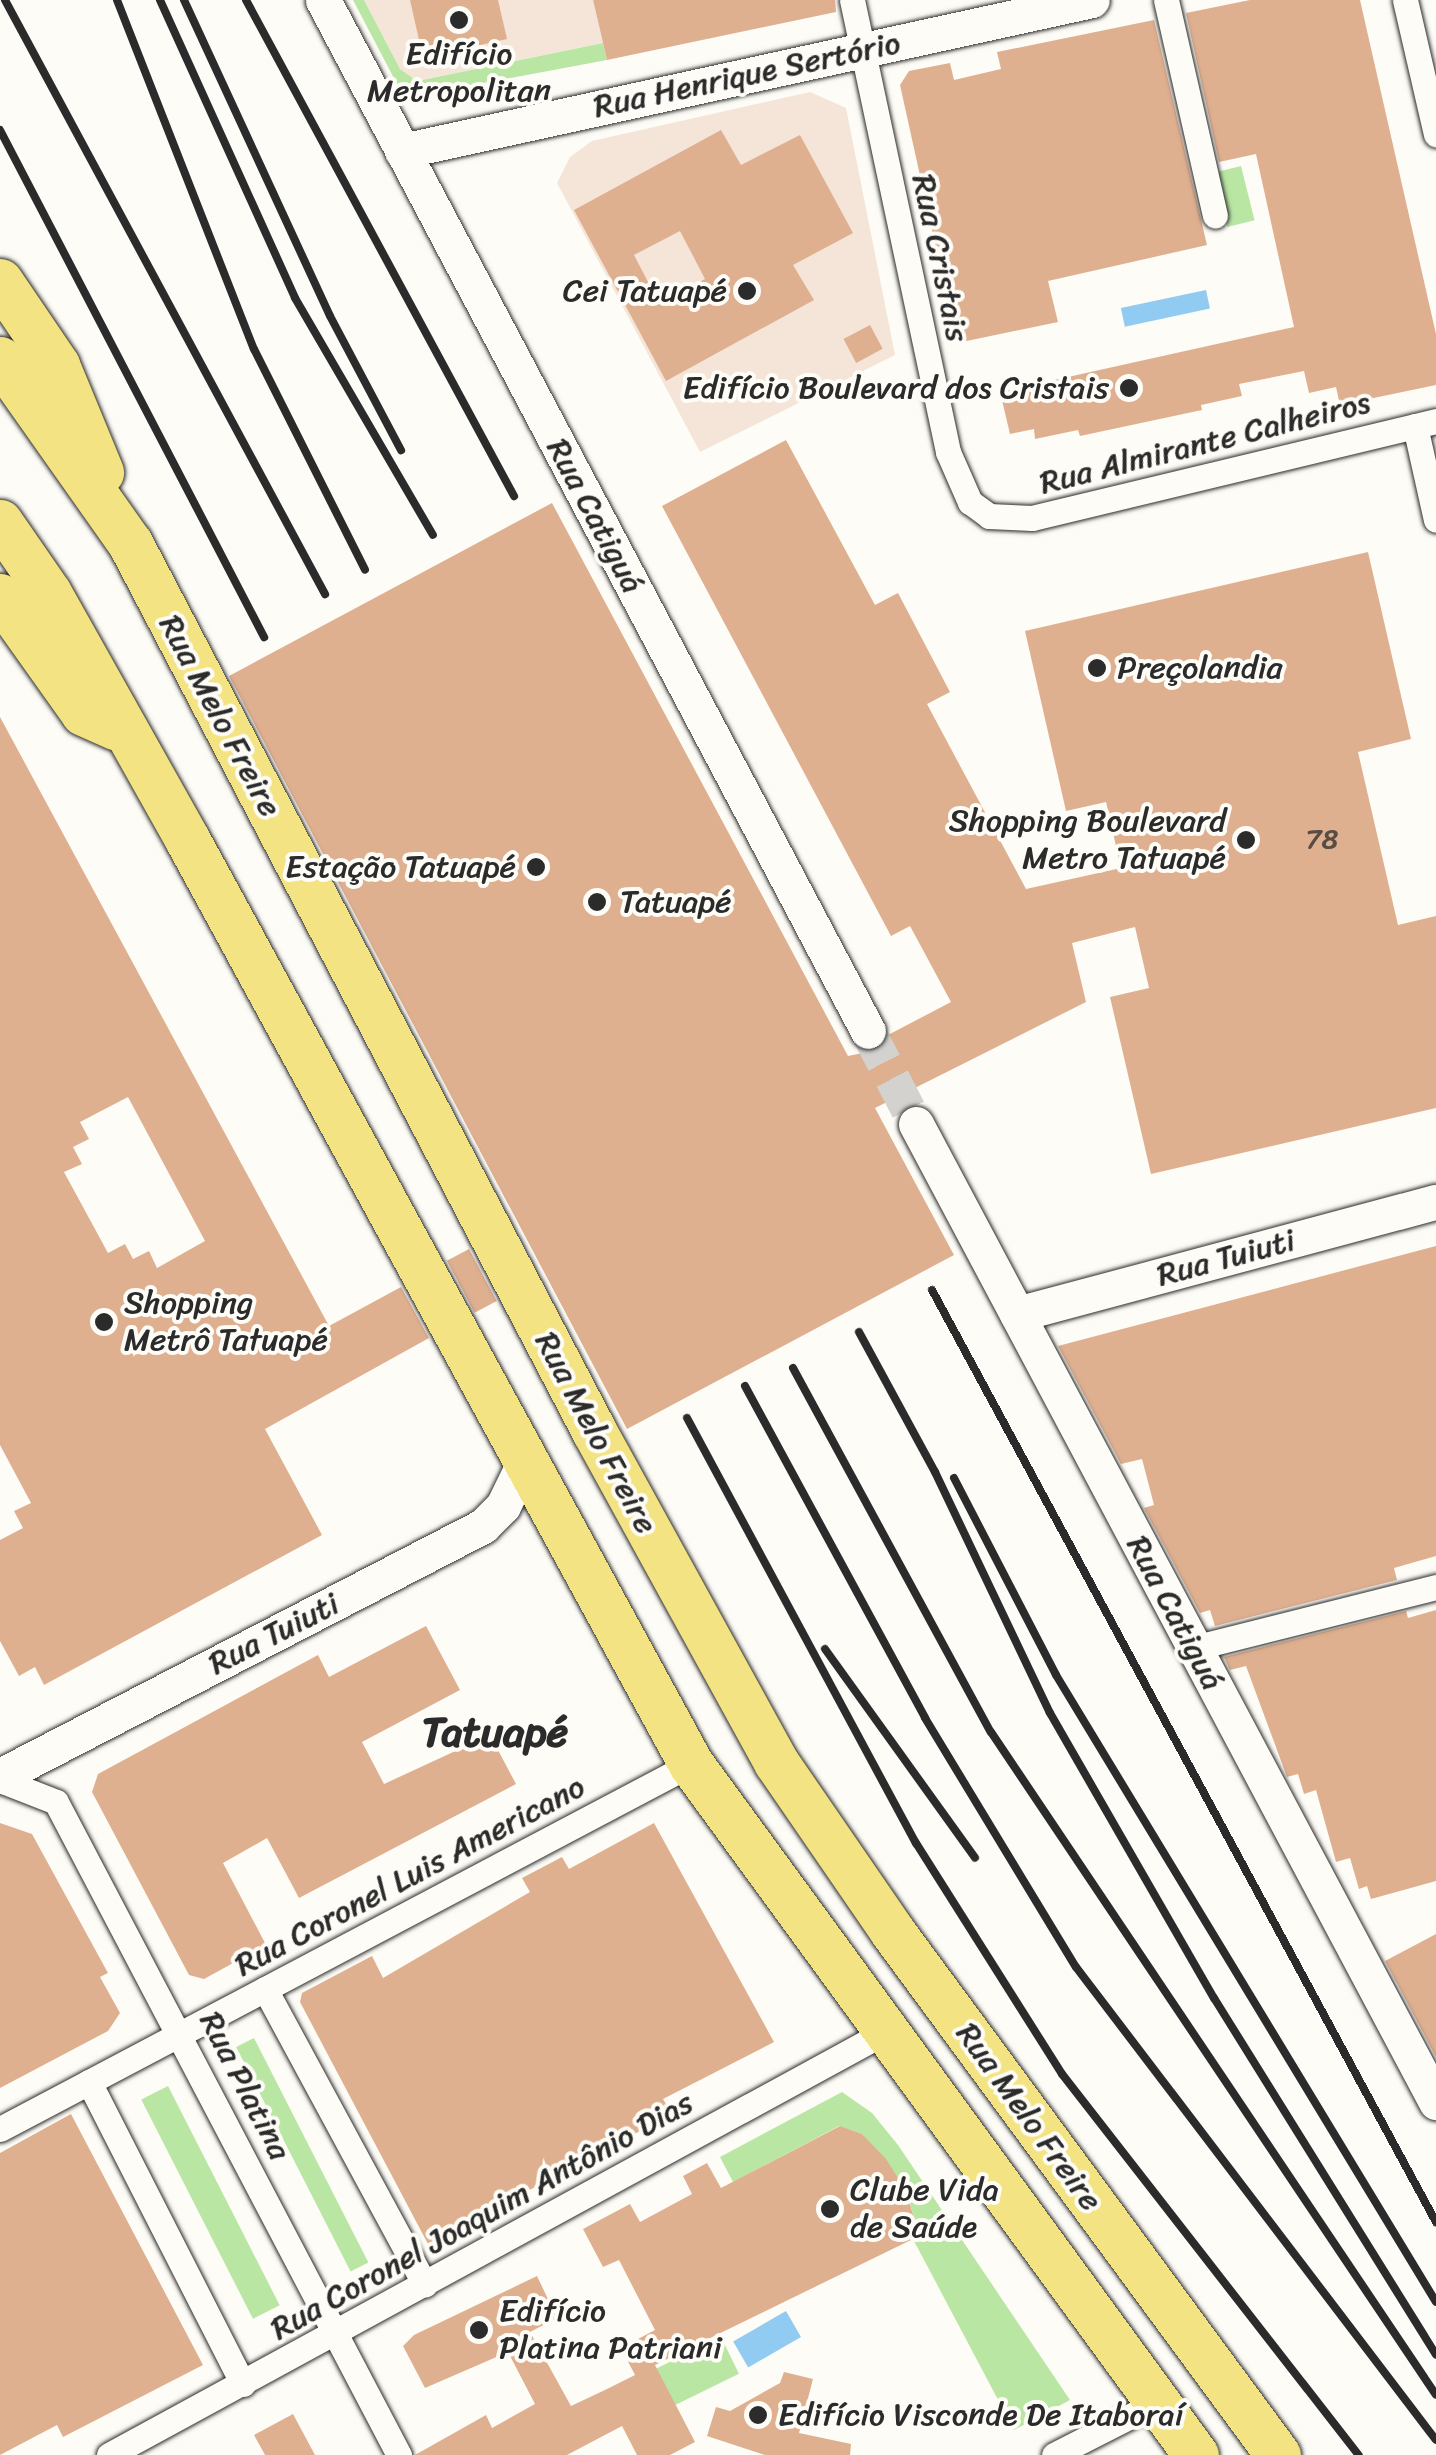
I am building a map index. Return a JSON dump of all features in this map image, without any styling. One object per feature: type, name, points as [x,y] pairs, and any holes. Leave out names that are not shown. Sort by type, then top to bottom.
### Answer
[{"type":"highway","points":[[0,281],[57,365],[130,543]]},
{"type":"highway","name":"Rua Melo Freire","points":[[0,360],[130,543],[594,1431],[776,1762],[1278,2455]]},
{"type":"highway","name":"Rua Melo Freire","points":[[0,522],[49,592],[128,732],[523,1466],[691,1764],[1196,2455]]},
{"type":"highway","points":[[0,596],[83,712],[128,732]]},
{"type":"main road","name":"Rua Catiguá","points":[[323,0],[868,1031]]},
{"type":"main road","name":"Rua Henrique Sertório","points":[[402,150],[1092,0]]},
{"type":"main road","name":"Rua Catiguá","points":[[916,1124],[1436,2102]]},
{"type":"main road","name":"Rua Tuiuti","points":[[1017,1314],[1436,1202]]},
{"type":"main road","name":"Rua Tuiuti","points":[[0,1778],[483,1526],[503,1506],[523,1466]]},
{"type":"street","name":"Rua Cristais","points":[[852,0],[948,452],[962,490],[989,516]]},
{"type":"street","points":[[1166,0],[1215,216]]},
{"type":"street","points":[[1405,0],[1436,134]]},
{"type":"street","points":[[1425,423],[1436,520]]},
{"type":"street","name":"Rua Almirante Calheiros","points":[[989,516],[1032,518],[1425,423]]},
{"type":"street","points":[[1193,1648],[1436,1587]]},
{"type":"street","name":"Rua Coronel Luis Americano","points":[[0,2129],[691,1764]]},
{"type":"street","name":"Rua Platina","points":[[0,1778],[56,1802],[182,2033],[399,2455]]},
{"type":"street","points":[[265,1989],[425,2285]]},
{"type":"street","name":"Rua Coronel Joaquim Antônio Dias","points":[[109,2455],[884,2032]]},
{"type":"street","points":[[89,2082],[244,2384]]},
{"type":"street","points":[[1054,2455],[1158,2402]]},
{"type":"shaded area","points":[[364,0],[593,0],[603,43],[416,81],[400,69]]},
{"type":"shaded area","name":"Cei Tatuapé","points":[[810,92],[846,108],[895,355],[700,452],[557,183],[570,157],[592,141]]},
{"type":"green space","points":[[353,0],[364,0],[400,69],[417,81],[603,43],[607,60],[419,95],[397,84]]},
{"type":"green space","points":[[1241,166],[1255,220],[1227,227],[1214,173]]},
{"type":"green space","points":[[254,2038],[368,2263],[351,2272],[236,2047]]},
{"type":"green space","points":[[168,2086],[280,2305],[253,2319],[141,2100]]},
{"type":"green space","points":[[842,2092],[872,2113],[898,2145],[1070,2400],[1014,2430],[913,2239],[918,2229],[905,2189],[862,2134],[839,2126],[733,2182],[720,2157]]},
{"type":"green space","points":[[721,2337],[739,2374],[674,2405],[656,2369]]},
{"type":"water","points":[[1206,290],[1210,309],[1125,327],[1121,308]]},
{"type":"water","points":[[786,2311],[801,2337],[748,2367],[733,2342]]},
{"type":"building","name":"Edifício Metropolitan","points":[[410,0],[498,0],[507,39],[423,58]]},
{"type":"building","points":[[593,0],[835,0],[836,12],[607,60]]},
{"type":"building","points":[[1250,0],[1360,0],[1436,334],[1436,385],[1340,405],[1336,387],[1309,393],[1304,371],[1239,384],[1242,396],[1201,405],[1202,410],[1080,436],[1078,430],[1035,439],[1034,429],[1010,434],[1000,392],[1294,327],[1256,154],[1219,162],[1186,13]]},
{"type":"building","points":[[1154,20],[1207,245],[1048,281],[1058,322],[957,343],[900,85],[909,71],[950,63],[954,80],[1001,69],[997,52]]},
{"type":"building","points":[[721,130],[741,165],[800,135],[853,233],[793,265],[814,300],[666,381],[574,210]],"holes":[[[680,231],[705,279],[659,303],[634,255]]]},
{"type":"building","points":[[870,325],[883,349],[856,363],[844,339]]},
{"type":"building","points":[[786,440],[875,605],[898,593],[950,692],[927,704],[1026,889],[1121,868],[1106,802],[1066,811],[1025,631],[1368,552],[1411,739],[1358,752],[1398,925],[1436,916],[1436,1108],[1151,1174],[1110,997],[1149,988],[1135,927],[1072,943],[1086,1002],[875,1108],[954,1255],[627,1429],[229,676],[552,503],[848,1056],[877,1050],[888,1035],[951,1002],[910,926],[891,936],[662,506]]},
{"type":"building","name":"Shopping Metrô Tatuapé","points":[[0,717],[329,1326],[401,1287],[429,1338],[265,1429],[322,1535],[44,1685],[35,1667],[19,1676],[0,1641],[0,1540],[23,1528],[14,1511],[31,1503],[0,1445]],"holes":[[[128,1097],[205,1241],[157,1268],[149,1251],[133,1259],[125,1244],[108,1253],[64,1172],[82,1164],[73,1147],[89,1139],[80,1122]]]},
{"type":"building","points":[[1436,1246],[1436,1556],[1394,1568],[1397,1580],[1215,1626],[1210,1610],[1200,1613],[1144,1508],[1154,1505],[1142,1459],[1121,1464],[1058,1346]]},
{"type":"building","points":[[469,1249],[497,1301],[475,1313],[447,1261]]},
{"type":"building","points":[[1436,1610],[1436,1881],[1371,1899],[1367,1886],[1359,1889],[1350,1858],[1336,1862],[1316,1790],[1304,1794],[1298,1774],[1287,1777],[1246,1666],[1230,1670],[1224,1657],[1406,1611],[1408,1618]]},
{"type":"building","points":[[426,1626],[460,1690],[362,1742],[384,1784],[490,1735],[516,1784],[299,1898],[267,1838],[223,1863],[266,1945],[204,1979],[189,1975],[92,1792],[98,1774],[318,1655],[329,1677]]},
{"type":"building","points":[[0,1823],[32,1834],[108,1973],[100,1977],[120,2013],[108,2031],[0,2088]]},
{"type":"building","points":[[654,1823],[774,2042],[663,2099],[672,2114],[428,2244],[300,2002],[302,1993],[372,1956],[383,1978],[530,1892],[522,1878],[562,1857],[569,1869]]},
{"type":"building","points":[[1436,1934],[1436,2057],[1385,1961]]},
{"type":"building","points":[[71,2114],[203,2365],[63,2437],[57,2425],[0,2455],[0,2153]]},
{"type":"building","points":[[840,2126],[862,2134],[886,2159],[905,2189],[918,2230],[913,2239],[655,2365],[695,2442],[670,2455],[637,2455],[622,2426],[567,2455],[415,2455],[486,2415],[492,2428],[535,2404],[508,2352],[425,2388],[403,2346],[414,2335],[537,2276],[557,2318],[530,2332],[571,2406],[607,2389],[635,2375],[621,2348],[655,2330],[619,2260],[603,2267],[583,2229],[630,2204],[640,2222],[692,2194],[683,2176],[707,2163],[721,2188]]},
{"type":"building","name":"Edifício Visconde De Itaboraí","points":[[784,2372],[813,2379],[799,2433],[851,2444],[850,2455],[765,2455],[707,2436],[716,2407],[730,2411],[780,2383]]},
{"type":"building","points":[[293,2414],[315,2455],[265,2455],[254,2435]]},
{"type":"tunnel","points":[[868,1031],[916,1124]]},
{"type":"railway","points":[[5,0],[325,594]]},
{"type":"railway","points":[[117,0],[254,349],[365,570]]},
{"type":"railway","points":[[160,0],[295,298],[433,535]]},
{"type":"railway","points":[[184,0],[330,316],[401,450]]},
{"type":"railway","points":[[246,0],[514,496]]},
{"type":"railway","points":[[0,130],[264,637]]},
{"type":"railway","points":[[932,1290],[1436,2222]]},
{"type":"railway","points":[[859,1332],[935,1472],[1050,1713],[1214,1998],[1436,2355]]},
{"type":"railway","points":[[793,1368],[991,1732],[1436,2395]]},
{"type":"railway","points":[[745,1386],[925,1718],[1076,1967],[1436,2440]]},
{"type":"railway","points":[[687,1418],[916,1843],[1062,2074],[1359,2455]]},
{"type":"railway","points":[[954,1478],[1056,1675],[1436,2302]]},
{"type":"railway","points":[[825,1649],[975,1858]]},
{"type":"place","name":"Edifício Metropolitan","points":[[459,20]]},
{"type":"place","name":"Cei Tatuapé","points":[[747,291]]},
{"type":"place","name":"Edifício Boulevard dos Cristais","points":[[1129,388]]},
{"type":"place","name":"Preçolandia","points":[[1097,668]]},
{"type":"place","name":"Shopping Boulevard Metro Tatuapé","points":[[1246,840]]},
{"type":"place","name":"Estação Tatuapé","points":[[536,867]]},
{"type":"place","name":"Tatuapé","points":[[597,902]]},
{"type":"place","name":"Shopping Metrô Tatuapé","points":[[104,1322]]},
{"type":"place","name":"Clube Vida de Saúde","points":[[830,2209]]},
{"type":"place","name":"Edifício Platina Patriani","points":[[479,2330]]},
{"type":"place","name":"Edifício Visconde De Itaboraí","points":[[758,2415]]},
{"type":"district","name":"Tatuapé","points":[[495,1732]]}]
